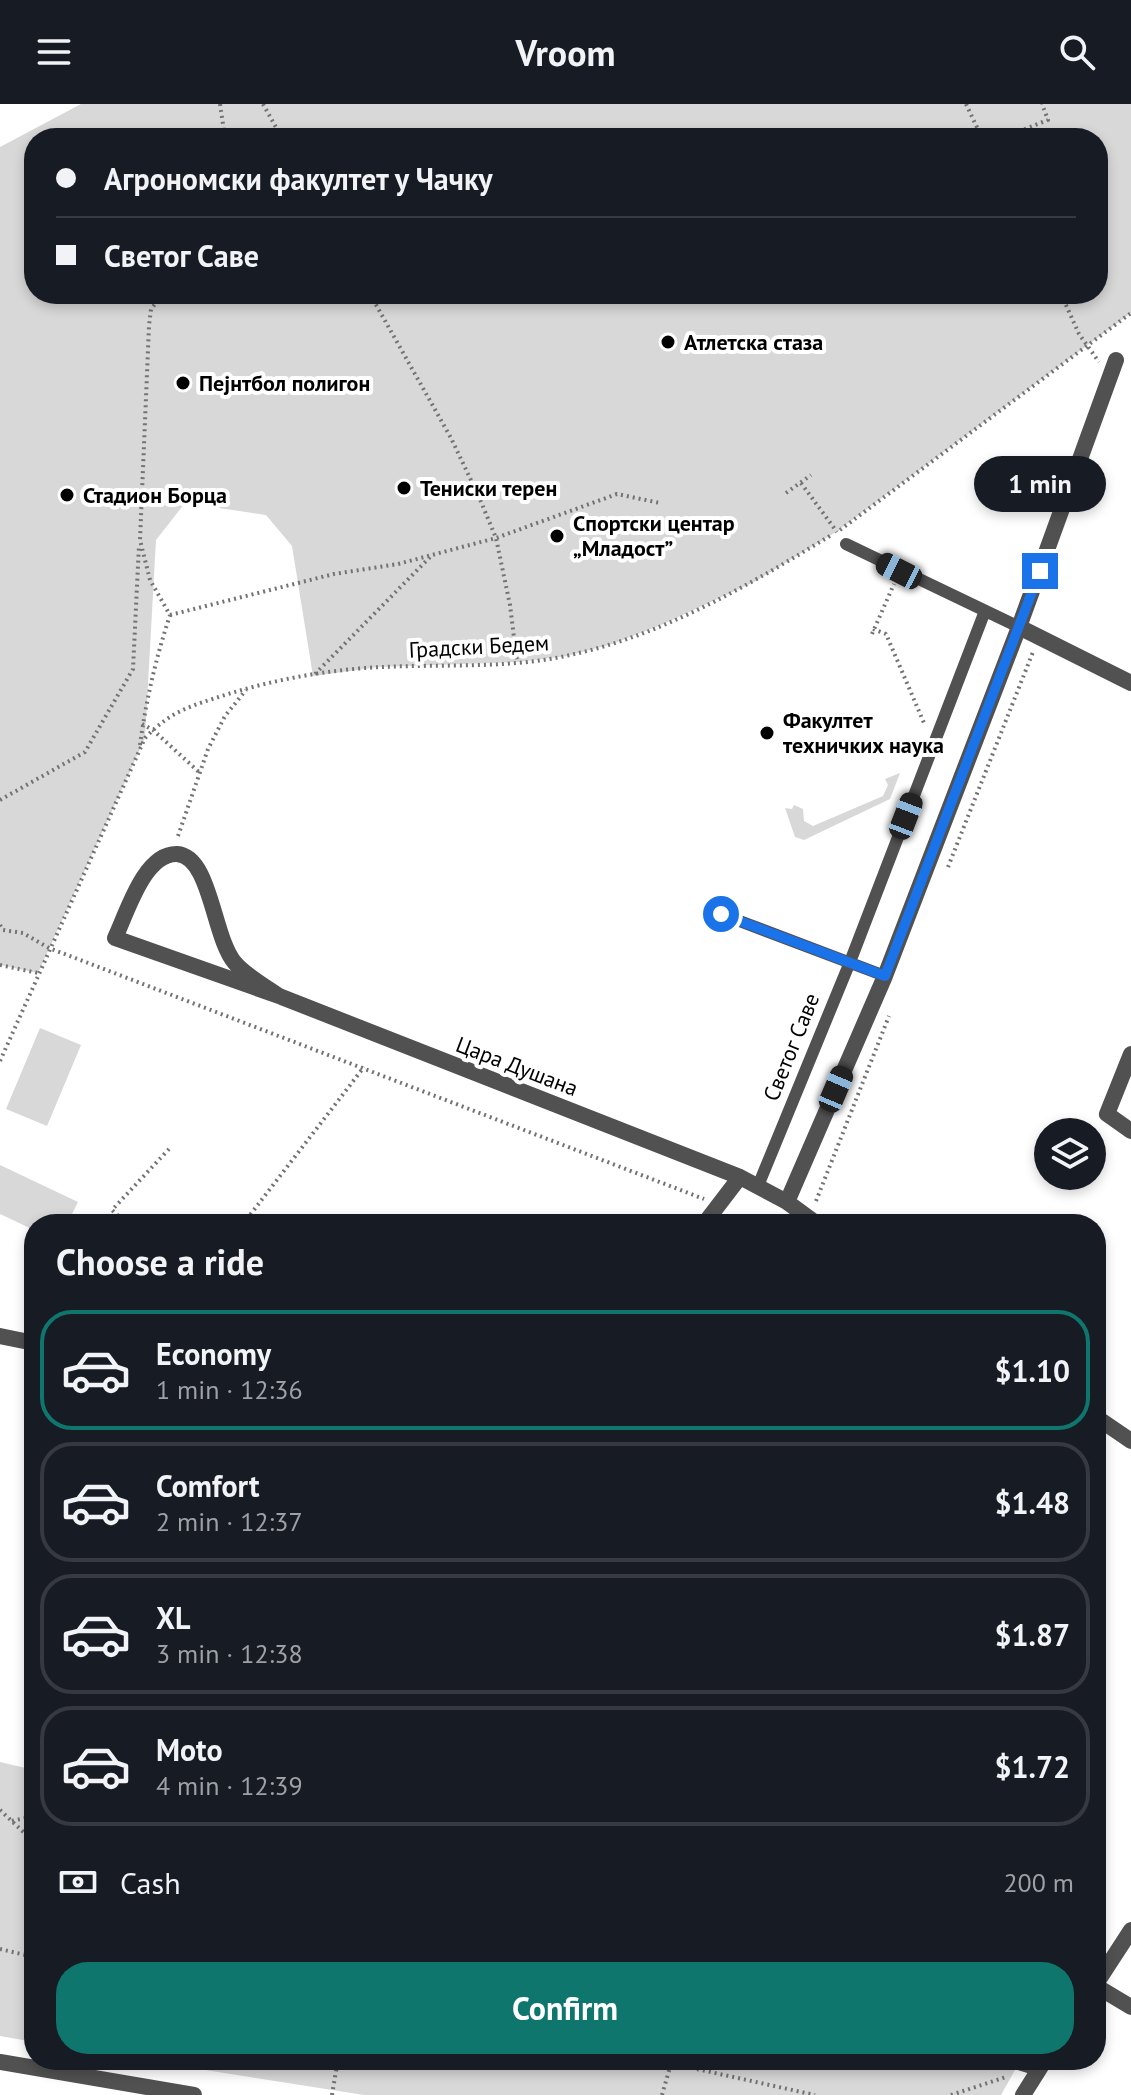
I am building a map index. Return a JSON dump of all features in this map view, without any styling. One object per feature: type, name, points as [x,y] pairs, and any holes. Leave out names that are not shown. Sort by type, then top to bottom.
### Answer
[{"type":"street","points":[[787,1202],[885,976],[1019,627],[1116,360]]},
{"type":"street","points":[[1019,627],[1131,683]]},
{"type":"street","name":"Цара Душана","points":[[279,996],[234,962],[218,930],[202,874],[195,861],[184,855],[172,854],[149,867],[115,938],[279,996],[740,1177],[803,1214]]},
{"type":"street","points":[[1131,1054],[1107,1114],[1131,1131]]},
{"type":"street","points":[[712,1214],[740,1177]]},
{"type":"street","points":[[0,1336],[24,1341]]},
{"type":"street","points":[[1106,1424],[1131,1441]]},
{"type":"street","points":[[1106,1969],[1131,1930]]},
{"type":"street","points":[[1106,1991],[1131,2007]]},
{"type":"street","points":[[0,2062],[24,2067]]},
{"type":"street","points":[[37,2070],[124,2089],[194,2095]]},
{"type":"street","points":[[1023,2095],[1038,2070]]},
{"type":"lane","points":[[846,544],[1019,627]]},
{"type":"lane","name":"Светог Саве","points":[[758,1186],[850,962],[985,611]]},
{"type":"lane","points":[[721,914],[885,976]]},
{"type":"path","points":[[220,104],[224,128]]},
{"type":"path","points":[[263,104],[276,128]]},
{"type":"path","points":[[966,104],[977,128]]},
{"type":"path","points":[[1028,128],[1048,120],[1042,104]]},
{"type":"path","points":[[0,800],[85,752],[133,669],[149,326],[151,309],[155,304]]},
{"type":"path","points":[[376,304],[451,438],[496,538],[510,605],[517,662]]},
{"type":"path","points":[[1066,304],[1098,361]]},
{"type":"path","name":"Градски Бедем","points":[[0,1061],[145,738],[163,719],[186,707],[248,688],[378,667],[517,662],[582,652],[661,625],[754,582],[836,532],[1131,313]]},
{"type":"path","points":[[786,493],[811,475]]},
{"type":"path","points":[[801,483],[836,532]]},
{"type":"path","points":[[170,615],[334,574],[398,564],[496,538],[617,494],[660,503]]},
{"type":"path","points":[[139,752],[156,655],[170,615],[150,580],[140,540]]},
{"type":"path","points":[[313,676],[433,555]]},
{"type":"path","points":[[899,571],[872,632],[886,634],[925,725]]},
{"type":"path","points":[[172,854],[208,749],[225,716],[248,688]]},
{"type":"path","points":[[142,724],[153,730],[200,773]]},
{"type":"path","points":[[0,925],[3,930],[23,933],[49,948],[719,1205]]},
{"type":"path","points":[[0,965],[38,973]]},
{"type":"path","points":[[251,1214],[364,1067]]},
{"type":"path","points":[[116,1214],[112,1210],[169,1149]]},
{"type":"path","points":[[0,1810],[24,1833]]},
{"type":"path","points":[[12,1821],[24,1818]]},
{"type":"path","points":[[0,1949],[24,1955]]},
{"type":"path","points":[[332,2095],[336,2070]]},
{"type":"path","points":[[662,2095],[670,2070]]},
{"type":"path","points":[[707,2070],[815,2095]]},
{"type":"path","points":[[951,2095],[1017,2075]]},
{"type":"shaded area","name":"Спортски центар „Младост”","points":[[81,104],[1131,104],[1131,313],[836,532],[754,582],[661,625],[612,644],[567,656],[517,662],[378,667],[313,676],[292,546],[266,515],[185,503],[156,540],[145,738],[38,973],[0,965],[0,147],[24,134],[24,304],[1108,304],[1108,128],[36,128]]},
{"type":"shaded area","points":[[900,773],[890,799],[804,840],[795,837],[785,808],[792,809],[794,805],[803,809],[804,821],[813,826],[883,796],[888,785],[885,779]]},
{"type":"shaded area","points":[[40,1028],[81,1045],[47,1126],[6,1109]]},
{"type":"shaded area","points":[[0,1165],[78,1202],[72,1214],[24,1214],[24,1225],[0,1214]]},
{"type":"shaded area","points":[[0,1762],[24,1768],[24,2040],[0,2036]]},
{"type":"shaded area","points":[[205,2070],[1015,2070],[1001,2095],[364,2095]]},
{"type":"place","name":"Атлетска стаза","points":[[668,342]]},
{"type":"place","name":"Пејнтбол полигон","points":[[183,383]]},
{"type":"place","name":"Тениски терен","points":[[404,488]]},
{"type":"place","name":"Стадион Борца","points":[[67,495]]},
{"type":"place","name":"Спортски центар „Младост”","points":[[557,536]]},
{"type":"place","name":"Факултет техничких наука","points":[[767,733]]},
{"type":"route","points":[[721,914],[885,976],[1040,571]]}]
